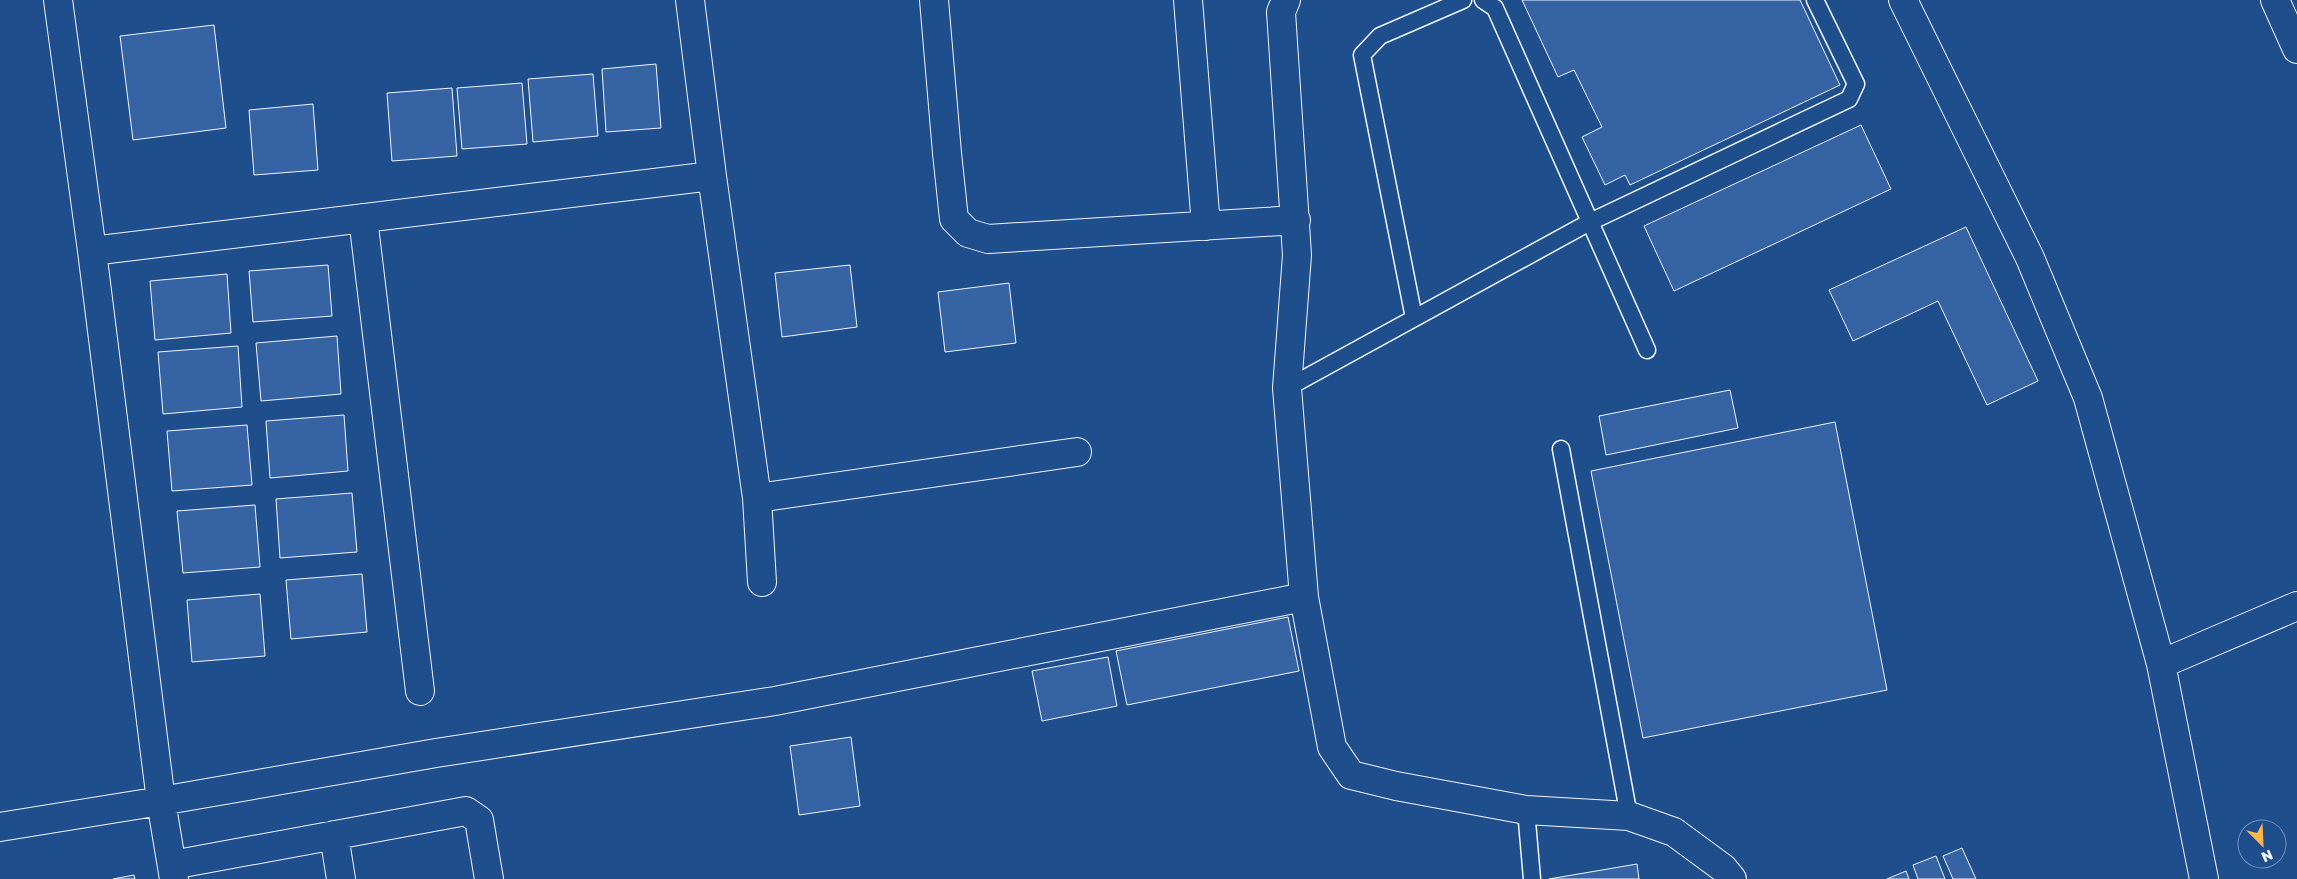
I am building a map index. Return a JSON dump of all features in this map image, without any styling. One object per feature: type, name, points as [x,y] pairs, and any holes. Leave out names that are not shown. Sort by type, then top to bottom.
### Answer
[{"type":"street","points":[[58,0],[92,251],[161,802],[173,872],[334,835],[466,811],[479,820],[489,879]]},
{"type":"street","points":[[690,0],[756,498],[762,582]]},
{"type":"street","points":[[934,0],[954,219],[968,234],[988,238],[1296,220]]},
{"type":"street","points":[[1188,0],[1206,226]]},
{"type":"street","points":[[1286,0],[1281,12],[1298,255],[1287,388],[1304,597],[1332,747],[1351,775],[1396,786],[1526,810],[1629,816],[1674,832],[1723,868],[1732,879]]},
{"type":"street","points":[[1904,0],[2030,258],[2088,398],[2161,664],[2204,879]]},
{"type":"street","points":[[2275,0],[2297,49]]},
{"type":"street","points":[[92,251],[712,176]]},
{"type":"street","points":[[363,218],[420,691]]},
{"type":"street","points":[[756,498],[1077,452]]},
{"type":"street","points":[[0,827],[161,802],[436,753],[775,701],[1304,597]]},
{"type":"street","points":[[2161,664],[2297,606]]},
{"type":"street","points":[[334,835],[341,879]]},
{"type":"lane","points":[[1414,318],[1362,55],[1380,36],[1463,0]]},
{"type":"lane","points":[[1483,0],[1495,8],[1588,222],[1647,350]]},
{"type":"lane","points":[[1287,388],[1588,222],[1849,99],[1856,84],[1815,0]]},
{"type":"lane","points":[[1561,449],[1629,816]]},
{"type":"lane","points":[[1526,810],[1532,879]]},
{"type":"building","points":[[1522,0],[1800,0],[1840,85],[1630,185],[1625,175],[1605,185],[1582,137],[1602,127],[1574,70],[1558,77]]},
{"type":"building","points":[[214,25],[226,128],[133,140],[120,36]]},
{"type":"building","points":[[656,64],[661,128],[606,132],[602,69]]},
{"type":"building","points":[[593,74],[598,136],[533,142],[528,79]]},
{"type":"building","points":[[522,83],[527,144],[462,149],[457,88]]},
{"type":"building","points":[[452,88],[457,156],[392,161],[387,93]]},
{"type":"building","points":[[313,104],[318,170],[254,175],[249,110]]},
{"type":"building","points":[[1861,125],[1891,189],[1674,291],[1644,226]]},
{"type":"building","points":[[1966,227],[2038,381],[1987,405],[1938,301],[1853,341],[1829,290]]},
{"type":"building","points":[[328,265],[332,316],[253,322],[249,271]]},
{"type":"building","points":[[850,265],[857,327],[782,337],[775,273]]},
{"type":"building","points":[[227,274],[231,333],[155,340],[150,281]]},
{"type":"building","points":[[1009,283],[1016,343],[945,352],[938,292]]},
{"type":"building","points":[[337,336],[341,394],[261,401],[256,343]]},
{"type":"building","points":[[238,346],[242,407],[163,414],[158,352]]},
{"type":"building","points":[[1730,390],[1738,428],[1606,455],[1599,416]]},
{"type":"building","points":[[344,415],[348,471],[270,478],[266,421]]},
{"type":"building","points":[[1835,422],[1887,690],[1643,738],[1591,471]]},
{"type":"building","points":[[247,425],[252,485],[172,491],[167,431]]},
{"type":"building","points":[[352,493],[357,552],[280,558],[276,499]]},
{"type":"building","points":[[255,505],[260,567],[183,573],[177,511]]},
{"type":"building","points":[[362,574],[367,632],[291,639],[286,580]]},
{"type":"building","points":[[260,594],[265,656],[192,662],[187,600]]},
{"type":"building","points":[[1288,617],[1299,671],[1127,705],[1116,651]]},
{"type":"building","points":[[1108,657],[1117,706],[1042,721],[1032,671]]},
{"type":"building","points":[[851,737],[860,806],[799,815],[790,746]]},
{"type":"building","points":[[1962,848],[1976,879],[1953,879],[1943,856]]},
{"type":"building","points":[[1936,856],[1945,879],[1918,879],[1913,865]]},
{"type":"building","points":[[1637,864],[1639,879],[1549,879]]},
{"type":"building","points":[[1906,871],[1909,879],[1887,879]]},
{"type":"building","points":[[134,875],[135,879],[113,879]]}]
